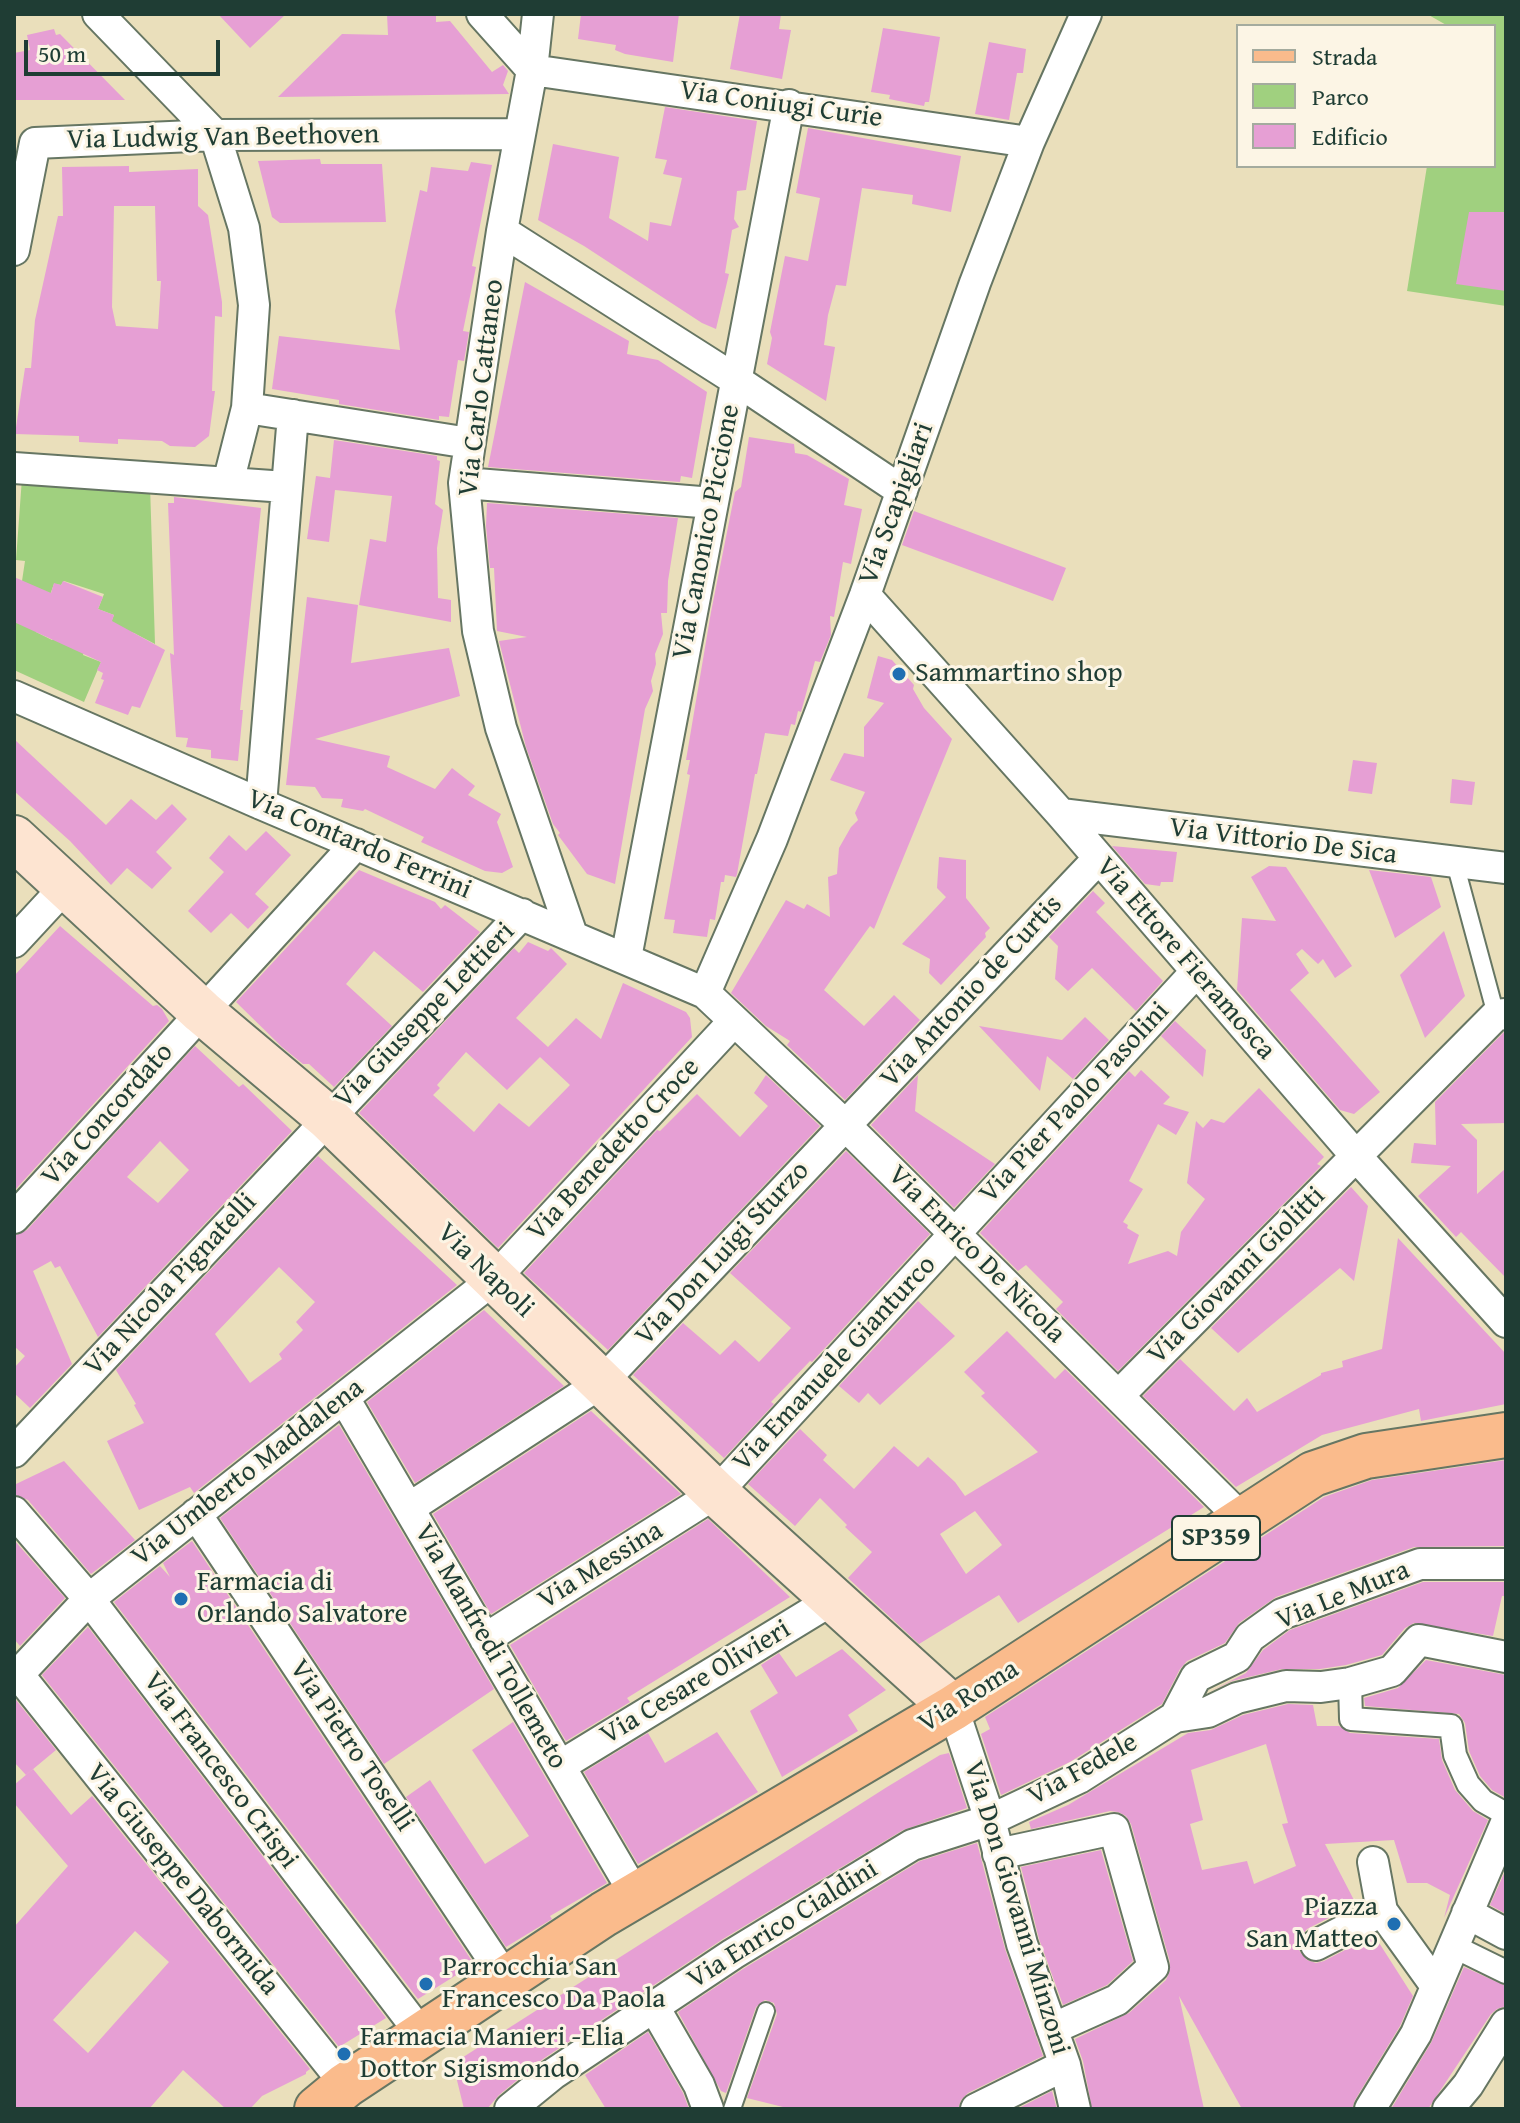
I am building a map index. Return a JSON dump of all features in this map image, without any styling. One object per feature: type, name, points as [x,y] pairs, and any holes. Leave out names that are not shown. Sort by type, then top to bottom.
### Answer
[{"type":"main road","name":"Via Napoli","points":[[14,838],[202,1012],[328,1118],[716,1493],[953,1708]]},
{"type":"main road","name":"Via Roma","points":[[436,2025],[604,1914],[953,1708],[1313,1474],[1366,1456],[1506,1435]]},
{"type":"main road","name":"SP359","points":[[332,2097],[436,2025]]},
{"type":"street","points":[[98,14],[215,135],[244,228],[254,305],[247,408],[228,483]]},
{"type":"street","points":[[482,14],[532,70]]},
{"type":"street","name":"Via Carlo Cattaneo","points":[[538,14],[532,70],[502,231],[464,483],[478,631],[501,728],[572,935]]},
{"type":"street","name":"Via Scapigliari","points":[[705,993],[772,839],[865,595],[975,283],[1029,142],[1086,14]]},
{"type":"street","name":"Via Coniugi Curie","points":[[532,70],[1029,142]]},
{"type":"street","name":"Via Canonico Piccione","points":[[626,958],[789,105]]},
{"type":"street","name":"Via Ludwig Van Beethoven","points":[[14,250],[35,143],[215,135],[519,134]]},
{"type":"street","points":[[502,231],[736,380],[902,491]]},
{"type":"street","points":[[247,408],[469,443]]},
{"type":"street","points":[[261,804],[293,415]]},
{"type":"street","points":[[14,468],[286,487]]},
{"type":"street","points":[[464,483],[713,503]]},
{"type":"street","name":"Via Ettore Fieramosca","points":[[865,595],[1061,814],[1356,1156],[1506,1322]]},
{"type":"street","name":"Via Contardo Ferrini","points":[[14,696],[705,993]]},
{"type":"street","name":"Via Vittorio De Sica","points":[[1061,814],[1506,868]]},
{"type":"street","name":"Via Concordato","points":[[14,1218],[356,844]]},
{"type":"street","name":"Via Antonio de Curtis","points":[[845,1125],[1098,859]]},
{"type":"street","points":[[14,942],[65,887]]},
{"type":"street","name":"Via Giuseppe Lettieri","points":[[328,1118],[522,914]]},
{"type":"street","name":"Via Pier Paolo Pasolini","points":[[954,1235],[1196,972]]},
{"type":"street","name":"Via Enrico De Nicola","points":[[705,993],[845,1125],[1244,1521]]},
{"type":"street","name":"Via Giovanni Giolitti","points":[[1118,1396],[1501,1014]]},
{"type":"street","name":"Via Benedetto Croce","points":[[494,1279],[734,1021]]},
{"type":"street","name":"Via Nicola Pignatelli","points":[[14,1452],[328,1118]]},
{"type":"street","name":"Via Don Luigi Sturzo","points":[[409,1508],[601,1383],[845,1125]]},
{"type":"street","name":"Via Emanuele Gianturco","points":[[716,1493],[954,1235]]},
{"type":"street","name":"Via Umberto Maddalena","points":[[16,1677],[89,1599],[494,1279]]},
{"type":"street","name":"Via Manfredi Tollemeto","points":[[344,1398],[636,1896]]},
{"type":"street","name":"Via Messina","points":[[485,1639],[716,1493]]},
{"type":"street","name":"Via Francesco Crispi","points":[[14,1512],[89,1599],[436,2025]]},
{"type":"street","name":"Via Pietro Toselli","points":[[196,1514],[506,1979]]},
{"type":"street","name":"Via Le Mura","points":[[1175,1717],[1196,1677],[1237,1657],[1250,1637],[1282,1614],[1420,1564],[1506,1564]]},
{"type":"street","name":"Via Cesare Olivieri","points":[[560,1766],[832,1600]]},
{"type":"street","points":[[1175,1717],[1208,1712],[1237,1698],[1286,1686],[1321,1687],[1350,1683],[1392,1671],[1419,1640],[1506,1657]]},
{"type":"street","name":"Via Giuseppe Dabormida","points":[[16,1677],[332,2097]]},
{"type":"street","points":[[1350,1683],[1351,1719],[1451,1726],[1455,1755],[1468,1784],[1483,1801],[1506,1814]]},
{"type":"street","name":"Via Don Giovanni Minzoni","points":[[953,1708],[990,1820],[1022,1944],[1065,2065],[1075,2109]]},
{"type":"street","name":"Via Fedele","points":[[990,1820],[1079,1778],[1175,1717]]},
{"type":"street","name":"Via Enrico Cialdini","points":[[510,2109],[553,2074],[733,1954],[912,1845],[990,1820]]},
{"type":"street","points":[[1370,2109],[1416,2034],[1506,1823]]},
{"type":"street","points":[[998,1854],[1114,1829],[1153,1967],[1117,2000],[1052,2029]]},
{"type":"street","points":[[1373,1862],[1382,1911],[1436,1986]]},
{"type":"street","points":[[1316,1945],[1382,1911]]},
{"type":"street","points":[[1467,1913],[1506,1934]]},
{"type":"street","points":[[1453,1946],[1506,1972]]},
{"type":"street","points":[[654,2007],[699,2085],[708,2109]]},
{"type":"street","points":[[1448,2109],[1468,2085],[1506,2024]]},
{"type":"street","points":[[976,2109],[1065,2065]]},
{"type":"lane","points":[[1455,863],[1501,1014]]},
{"type":"lane","points":[[732,2109],[766,2011]]},
{"type":"green space","points":[[1427,14],[1506,14],[1506,306],[1407,291],[1427,168],[1496,168],[1496,24],[1444,24]]},
{"type":"green space","points":[[22,478],[150,485],[155,644],[134,633],[109,627],[114,615],[98,609],[104,594],[64,581],[61,585],[54,584],[36,632],[85,649],[83,655],[101,662],[84,702],[14,670],[14,598],[22,581],[25,561],[16,560]]},
{"type":"building","points":[[218,14],[286,14],[250,48]]},
{"type":"building","points":[[387,14],[436,14],[436,22],[450,21],[492,72],[503,65],[508,71],[503,85],[509,94],[278,97],[342,34],[388,35]]},
{"type":"building","points":[[581,14],[679,14],[673,62],[625,54],[615,50],[616,45],[578,39]]},
{"type":"building","points":[[740,14],[781,14],[779,29],[791,30],[782,79],[730,69]]},
{"type":"building","points":[[883,28],[940,37],[929,102],[925,102],[924,106],[871,92]]},
{"type":"building","points":[[54,29],[56,35],[60,34],[125,100],[14,100],[14,53],[30,50],[27,35]]},
{"type":"building","points":[[989,42],[1026,49],[1023,73],[1017,73],[1009,120],[975,114]]},
{"type":"building","points":[[665,107],[757,121],[746,190],[737,191],[734,219],[739,227],[732,230],[725,273],[729,274],[716,329],[538,220],[553,144],[619,157],[609,218],[648,241],[650,222],[671,226],[682,178],[663,174],[667,160],[655,158]]},
{"type":"building","points":[[808,128],[961,156],[951,212],[912,204],[913,195],[862,188],[846,286],[836,285],[828,315],[824,345],[835,347],[826,401],[767,364],[785,256],[808,261],[820,198],[796,193]]},
{"type":"building","points":[[320,159],[321,164],[382,164],[386,222],[280,223],[272,217],[258,161]]},
{"type":"building","points":[[471,162],[492,165],[463,331],[469,332],[464,361],[458,360],[449,417],[439,416],[439,420],[339,404],[339,400],[272,389],[279,336],[400,350],[395,311],[420,190],[427,192],[431,167],[468,171]]},
{"type":"building","points":[[129,166],[129,172],[198,169],[198,206],[208,215],[222,317],[215,316],[212,391],[215,391],[209,436],[195,447],[170,446],[162,441],[118,439],[118,444],[79,442],[79,436],[15,434],[25,368],[31,368],[35,320],[58,216],[63,216],[62,167]],"holes":[[[114,206],[155,206],[157,281],[161,281],[158,329],[116,326],[112,307]]]},
{"type":"building","points":[[1469,212],[1506,212],[1506,291],[1456,284]]},
{"type":"building","points":[[525,282],[629,341],[627,354],[658,360],[707,392],[692,478],[681,476],[680,482],[488,467]]},
{"type":"building","points":[[749,437],[794,444],[795,453],[807,455],[849,479],[844,505],[862,509],[851,564],[843,562],[834,617],[830,616],[831,635],[820,662],[815,661],[801,712],[798,711],[795,725],[791,724],[788,736],[765,733],[736,877],[725,875],[724,882],[721,882],[715,920],[710,919],[707,937],[673,933],[675,920],[664,919],[690,775],[687,774],[690,760],[686,760],[711,612],[735,492],[741,487]]},
{"type":"building","points":[[334,440],[437,456],[440,461],[435,504],[443,510],[437,548],[438,598],[451,600],[451,622],[359,605],[370,539],[386,542],[392,496],[335,490],[329,542],[307,539],[316,476],[330,478]]},
{"type":"building","points":[[174,497],[261,508],[240,710],[243,710],[238,761],[211,758],[211,750],[186,747],[188,738],[176,737],[170,653],[174,655],[168,503],[174,503]]},
{"type":"building","points":[[487,503],[678,518],[668,581],[667,613],[661,613],[663,634],[655,654],[656,664],[651,681],[653,691],[645,709],[615,884],[587,874],[558,835],[560,833],[553,824],[526,747],[499,641],[527,637],[497,631],[494,568],[490,568],[486,526]]},
{"type":"building","points":[[914,511],[1066,568],[1053,601],[902,545]]},
{"type":"building","points":[[14,577],[51,593],[54,583],[61,585],[63,581],[103,597],[98,609],[114,615],[112,621],[165,650],[140,708],[132,706],[128,715],[95,703],[104,680],[101,679],[103,673],[97,670],[101,662],[14,622]]},
{"type":"building","points":[[307,597],[358,605],[351,663],[449,648],[460,696],[315,739],[390,756],[387,767],[435,789],[452,768],[475,786],[468,795],[501,814],[497,822],[513,867],[502,873],[485,871],[421,842],[424,837],[365,809],[341,807],[343,799],[322,798],[315,787],[286,785]]},
{"type":"building","points":[[878,656],[892,660],[914,685],[913,689],[924,708],[952,739],[874,929],[870,926],[824,990],[864,1026],[894,995],[920,1020],[845,1100],[787,1045],[790,1041],[766,1026],[731,993],[786,900],[804,909],[807,904],[830,917],[828,877],[837,874],[839,848],[858,820],[855,813],[865,792],[830,780],[844,753],[864,757],[864,727],[884,703],[867,698]]},
{"type":"building","points":[[14,739],[106,825],[131,799],[156,820],[172,804],[187,819],[156,852],[172,868],[152,889],[127,868],[111,885],[70,841],[14,791]]},
{"type":"building","points":[[1353,760],[1377,763],[1372,794],[1348,791]]},
{"type":"building","points":[[1452,779],[1475,782],[1472,805],[1450,803]]},
{"type":"building","points":[[266,831],[291,855],[255,894],[269,907],[248,929],[231,913],[211,933],[188,911],[224,872],[209,858],[229,835],[246,851]]},
{"type":"building","points":[[1112,846],[1177,852],[1173,882],[1161,882],[1160,886],[1145,884]]},
{"type":"building","points":[[939,857],[966,860],[966,898],[990,928],[985,933],[986,937],[941,985],[929,973],[930,959],[902,944],[946,897],[937,888]]},
{"type":"building","points":[[1269,866],[1286,867],[1352,966],[1335,978],[1323,959],[1318,964],[1302,949],[1296,954],[1309,973],[1290,990],[1380,1092],[1354,1114],[1340,1110],[1237,990],[1242,918],[1276,921],[1251,877]]},
{"type":"building","points":[[359,870],[435,902],[441,909],[445,905],[480,932],[423,992],[374,951],[346,984],[392,1026],[334,1087],[309,1064],[303,1064],[282,1047],[236,1002]]},
{"type":"building","points":[[1369,870],[1431,877],[1441,907],[1395,938]]},
{"type":"building","points":[[1093,891],[1105,903],[1096,912],[1163,981],[1136,1011],[1092,968],[1068,991],[1055,979],[1058,946],[1049,937]]},
{"type":"building","points":[[60,926],[153,1006],[162,1009],[169,1021],[14,1191],[14,976]]},
{"type":"building","points":[[1444,931],[1465,996],[1425,1038],[1400,975]]},
{"type":"building","points":[[528,942],[548,951],[551,948],[567,964],[516,1018],[548,1047],[576,1018],[601,1039],[623,983],[686,1012],[690,1018],[692,1037],[498,1248],[359,1113],[514,948],[519,953]],"holes":[[[466,1052],[507,1090],[540,1057],[570,1085],[529,1127],[499,1103],[474,1132],[433,1095],[440,1088],[437,1085]]]},
{"type":"building","points":[[1085,1017],[1109,1040],[1073,1079],[1047,1056],[1040,1091],[979,1026],[1062,1040]]},
{"type":"building","points":[[1175,1021],[1206,1050],[1203,1077],[1161,1036]]},
{"type":"building","points":[[1504,1032],[1506,1123],[1461,1124],[1477,1140],[1477,1194],[1506,1168],[1506,1278],[1461,1232],[1456,1237],[1418,1196],[1451,1166],[1411,1163],[1414,1143],[1436,1145],[1435,1102]]},
{"type":"building","points":[[195,1046],[239,1087],[243,1084],[292,1131],[98,1337],[60,1266],[55,1268],[51,1261],[33,1271],[72,1364],[30,1408],[14,1393],[14,1368],[25,1356],[14,1346],[14,1236],[27,1230]],"holes":[[[160,1141],[189,1170],[158,1203],[127,1177]]]},
{"type":"building","points":[[1141,1070],[1170,1097],[1163,1104],[1189,1112],[1176,1135],[1158,1124],[1129,1181],[1143,1189],[1123,1222],[1139,1235],[1128,1264],[1168,1251],[1177,1256],[1181,1232],[1205,1199],[1187,1183],[1196,1121],[1203,1128],[1211,1119],[1224,1123],[1259,1088],[1324,1157],[1317,1164],[1321,1166],[1118,1371],[1056,1309],[1063,1302],[1026,1265],[1018,1271],[980,1233],[1129,1071],[1135,1077]]},
{"type":"building","points":[[766,1075],[820,1126],[608,1350],[524,1273],[657,1130],[660,1131],[697,1094],[740,1137],[768,1106],[754,1093]]},
{"type":"building","points":[[918,1075],[915,1111],[995,1164],[954,1208],[871,1125]]},
{"type":"building","points":[[846,1151],[930,1234],[771,1402],[774,1404],[724,1458],[633,1375],[683,1323],[720,1355],[735,1340],[759,1362],[791,1328],[730,1273]]},
{"type":"building","points":[[318,1156],[457,1285],[194,1493],[190,1487],[139,1510],[107,1441],[144,1423],[116,1370]],"holes":[[[279,1267],[315,1302],[296,1322],[303,1330],[279,1354],[282,1359],[250,1383],[215,1334]]]},
{"type":"building","points":[[1351,1187],[1368,1206],[1354,1281],[1340,1268],[1238,1353],[1211,1328]]},
{"type":"building","points":[[1398,1238],[1506,1354],[1506,1404],[1421,1421],[1419,1409],[1322,1435],[1236,1487],[1143,1396],[1180,1359],[1234,1411],[1247,1398],[1257,1412],[1321,1373],[1343,1367],[1342,1361],[1382,1349]]},
{"type":"building","points":[[918,1301],[955,1336],[880,1405],[868,1393],[859,1403],[839,1386]]},
{"type":"building","points":[[484,1310],[564,1386],[415,1483],[367,1402]]},
{"type":"building","points":[[1007,1331],[1055,1379],[1065,1369],[1204,1507],[1018,1623],[999,1595],[919,1644],[848,1578],[872,1552],[820,1498],[795,1526],[748,1484],[800,1429],[827,1455],[823,1460],[854,1489],[894,1446],[918,1467],[928,1457],[965,1496],[1038,1452],[981,1396],[985,1393],[964,1372]],"holes":[[[975,1511],[1002,1545],[966,1574],[940,1534]]]},
{"type":"building","points":[[591,1411],[681,1494],[491,1614],[433,1514]]},
{"type":"building","points":[[339,1425],[494,1689],[384,1764],[220,1518]]},
{"type":"building","points":[[1506,1460],[1506,1546],[1414,1547],[1276,1597],[1239,1623],[1225,1643],[1187,1661],[1162,1704],[1070,1762],[1001,1795],[981,1734],[990,1729],[985,1717],[1324,1497],[1372,1480]]},
{"type":"building","points":[[64,1461],[135,1540],[91,1574],[28,1500],[14,1494],[14,1485]]},
{"type":"building","points":[[708,1519],[790,1597],[627,1698],[630,1702],[566,1741],[510,1645]]},
{"type":"building","points":[[14,1540],[65,1598],[20,1646],[14,1639]]},
{"type":"building","points":[[192,1541],[474,1964],[418,1999],[114,1602],[160,1566],[170,1577],[163,1563]]},
{"type":"building","points":[[1423,1582],[1506,1582],[1506,1596],[1502,1596],[1493,1636],[1414,1623],[1405,1628],[1382,1655],[1320,1669],[1282,1669],[1232,1681],[1209,1692],[1246,1673],[1263,1650],[1290,1630]]},
{"type":"building","points":[[88,1627],[386,2018],[339,2047],[45,1679],[42,1675]]},
{"type":"building","points":[[842,1649],[886,1690],[848,1715],[858,1731],[782,1777],[750,1711],[778,1693],[761,1665],[779,1653],[796,1677]]},
{"type":"building","points":[[1426,1660],[1506,1675],[1506,1798],[1492,1790],[1480,1776],[1469,1751],[1465,1723],[1459,1714],[1365,1706],[1364,1698],[1398,1688]]},
{"type":"building","points":[[16,1700],[56,1750],[26,1775],[14,1762]]},
{"type":"building","points":[[1288,1704],[1313,1705],[1317,1726],[1339,1726],[1350,1733],[1439,1739],[1442,1760],[1455,1790],[1473,1811],[1488,1820],[1444,1918],[1450,1895],[1427,1883],[1407,1883],[1394,1840],[1325,1844],[1356,1904],[1307,1929],[1298,1945],[1300,1952],[1307,1960],[1316,1963],[1374,1935],[1413,1996],[1400,2026],[1352,2109],[1242,2109],[1179,1996],[1204,2109],[1092,2109],[1083,2061],[1075,2039],[1129,2013],[1166,1980],[1170,1962],[1131,1824],[1126,1816],[1110,1811],[1031,1829],[1029,1822],[1068,1805],[1188,1733],[1211,1730],[1243,1715]],"holes":[[[1266,1744],[1288,1823],[1282,1824],[1296,1866],[1254,1884],[1247,1861],[1202,1870],[1190,1824],[1203,1820],[1191,1770]]]},
{"type":"building","points":[[513,1722],[607,1883],[550,1916],[552,1919],[506,1947],[406,1797],[430,1780],[485,1864],[529,1836],[472,1750]]},
{"type":"building","points":[[717,1732],[758,1792],[638,1864],[584,1772],[648,1733],[665,1763]]},
{"type":"building","points":[[949,1753],[967,1808],[903,1830],[723,1939],[543,2059],[499,2095],[487,2109],[464,2109],[454,2068],[457,2061],[887,1787],[940,1755]]},
{"type":"building","points":[[33,1769],[71,1815],[92,1796],[310,2069],[306,2074],[262,2096],[250,2109],[226,2109],[183,2070],[149,2109],[14,2109],[14,1927],[68,1866],[14,1803],[14,1785]],"holes":[[[135,1931],[169,1962],[88,2053],[53,2020]]]},
{"type":"building","points":[[977,1843],[1005,1949],[1043,2056],[968,2093],[958,2109],[791,2109],[747,2098],[777,2014],[774,2003],[765,2000],[756,2007],[726,2093],[721,2091],[678,2012],[920,1861]]},
{"type":"building","points":[[1101,1850],[1133,1961],[1107,1985],[1063,2005],[1039,1939],[1021,1867]]},
{"type":"building","points":[[1506,1869],[1506,1914],[1490,1905]]},
{"type":"building","points":[[1464,1967],[1506,1986],[1506,2006],[1491,2014],[1428,2109],[1391,2109],[1431,2043]]},
{"type":"building","points":[[648,2032],[689,2109],[606,2109],[585,2075]]},
{"type":"building","points":[[1052,2091],[1057,2109],[1017,2109]]},
{"type":"place","name":"Sammartino shop","points":[[899,674]]},
{"type":"place","name":"Farmacia di Orlando Salvatore","points":[[181,1599]]},
{"type":"place","name":"Piazza San Matteo","points":[[1394,1924]]},
{"type":"place","name":"Parrocchia San Francesco Da Paola","points":[[426,1984]]},
{"type":"place","name":"Farmacia Manieri -Elia Dottor Sigismondo","points":[[344,2054]]}]
